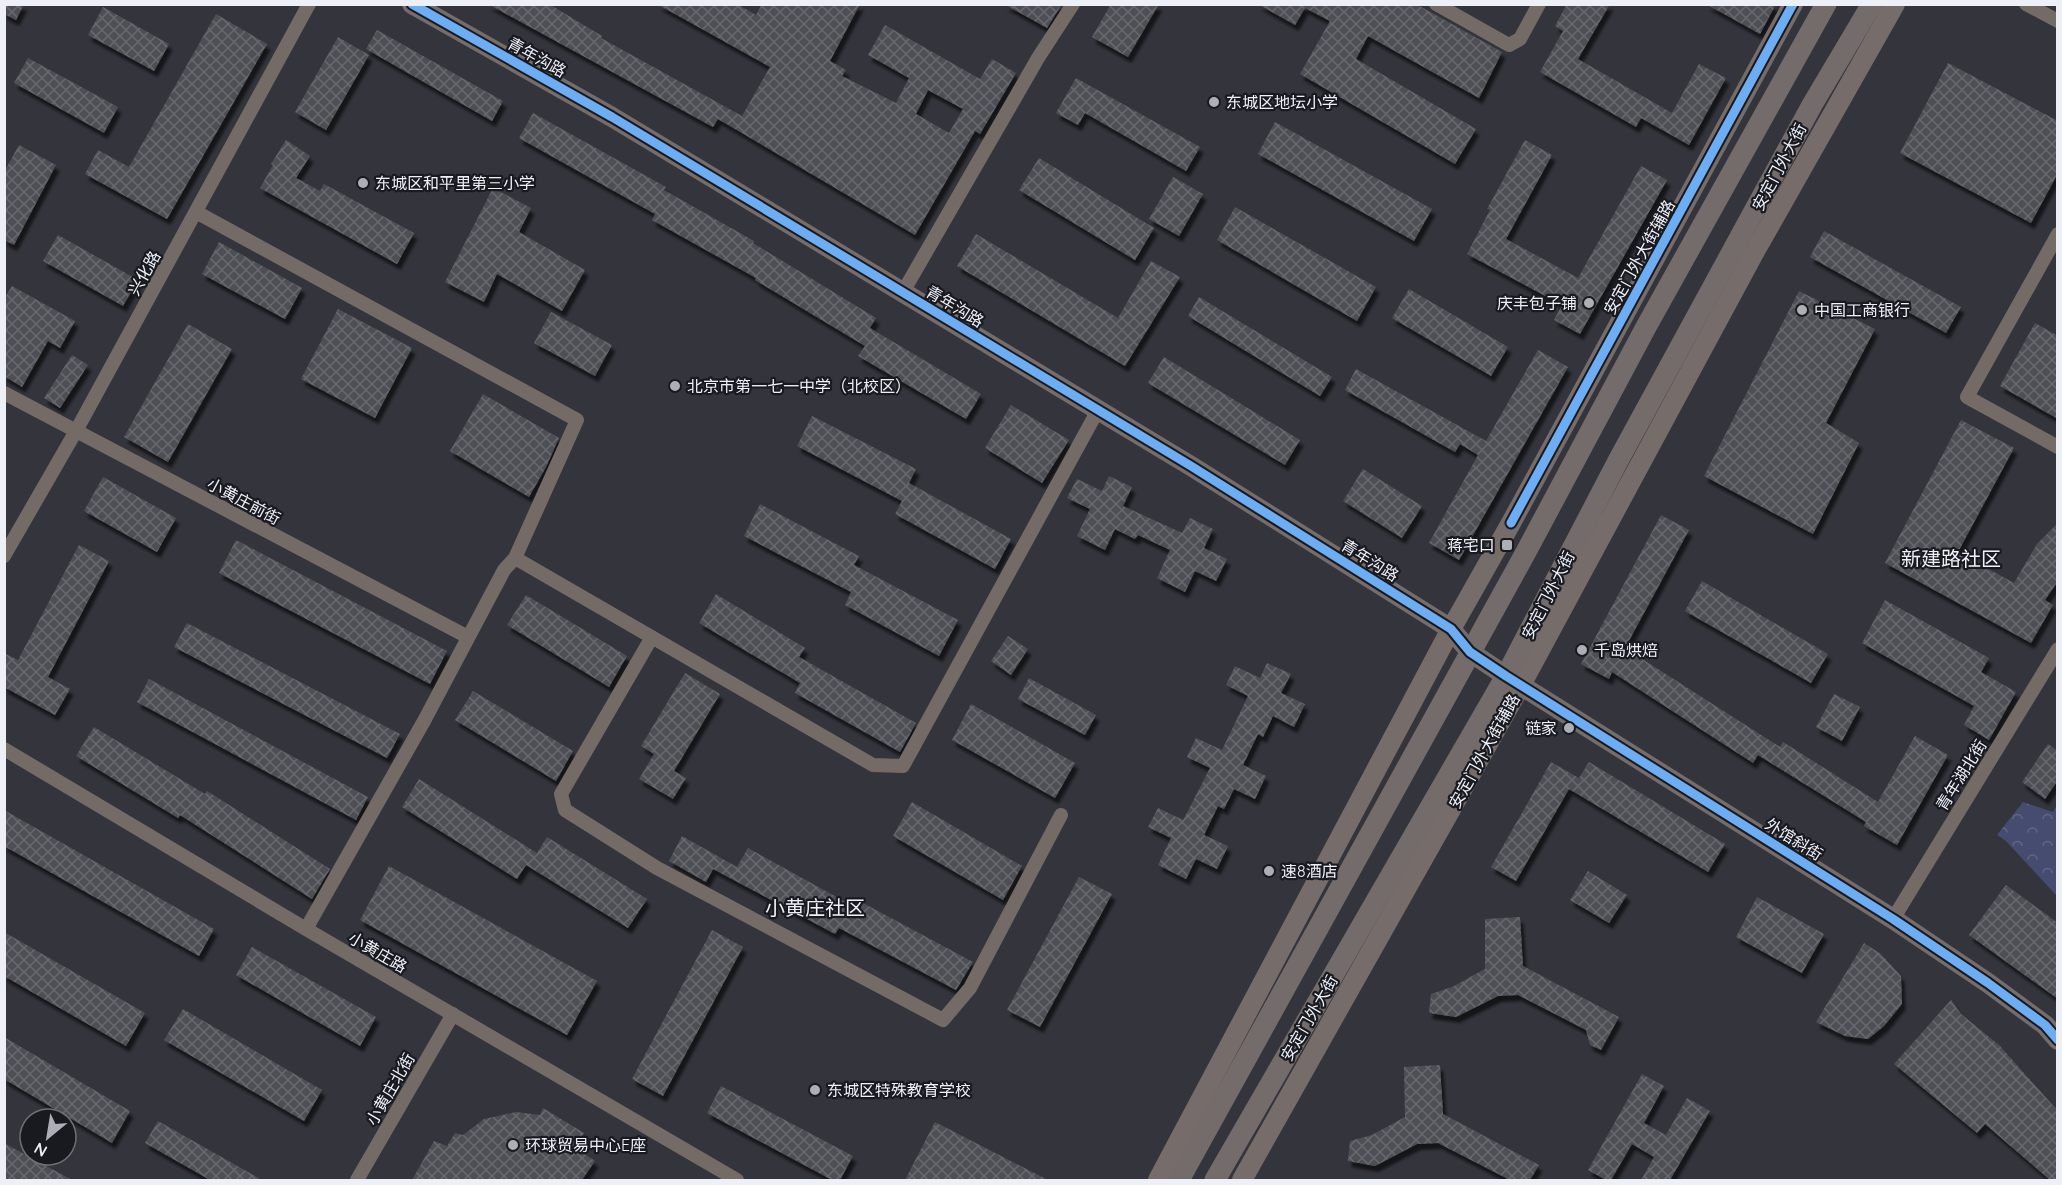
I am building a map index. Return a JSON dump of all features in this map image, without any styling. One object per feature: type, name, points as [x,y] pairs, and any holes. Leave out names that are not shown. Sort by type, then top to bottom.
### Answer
[{"type":"main road","name":"安定门外大街","points":[[1179,1180],[1550,508],[1646,327],[1826,4]]},
{"type":"main road","name":"安定门外大街","points":[[1215,1180],[1514,681],[1619,459],[1812,105],[1872,4]]},
{"type":"street","name":"兴化路","points":[[4,556],[76,431],[309,4]]},
{"type":"street","name":"青年沟路","points":[[412,4],[612,117],[1230,490],[1451,629],[1470,652]]},
{"type":"street","points":[[903,292],[1038,58],[1072,4]]},
{"type":"street","points":[[1436,4],[1509,45],[1520,39],[1539,4]]},
{"type":"street","name":"安定门外大街辅路","points":[[1158,1180],[1451,629],[1793,4]]},
{"type":"street","name":"安定门外大街辅路","points":[[1242,1180],[1514,681],[1895,4]]},
{"type":"street","points":[[2026,4],[2058,21]]},
{"type":"street","points":[[196,212],[577,420],[515,558],[504,570],[424,721],[306,929]]},
{"type":"street","points":[[2058,234],[1967,397],[2058,447]]},
{"type":"street","name":"小黄庄前街","points":[[4,393],[468,637]]},
{"type":"street","points":[[515,558],[873,765],[903,766],[1098,410]]},
{"type":"street","points":[[1511,523],[1550,508]]},
{"type":"street","points":[[652,637],[561,794],[565,810],[657,868],[943,1020],[970,988],[1061,815]]},
{"type":"street","name":"青年湖北街","points":[[1893,919],[2058,648]]},
{"type":"street","name":"外馆斜街","points":[[1470,652],[1893,919],[1988,983],[2045,1025],[2058,1040]]},
{"type":"street","name":"小黄庄路","points":[[4,749],[306,929],[737,1180]]},
{"type":"street","name":"小黄庄北街","points":[[357,1180],[453,1014]]},
{"type":"green space","points":[[2023,802],[2053,812],[2057,805],[2057,896],[2006,841],[1997,835]]},
{"type":"building","points":[[4,4],[24,4],[16,20],[4,14]]},
{"type":"building","points":[[488,4],[549,4],[602,36],[601,38],[742,116],[770,67],[657,4],[737,4],[756,15],[762,4],[860,4],[830,61],[846,70],[842,76],[896,103],[909,78],[868,55],[885,25],[980,79],[992,59],[1016,73],[980,134],[975,131],[915,235],[718,119],[713,127]],"holes":[[[928,90],[963,109],[949,133],[916,114]]]},
{"type":"building","points":[[1004,4],[1062,4],[1047,28]]},
{"type":"building","points":[[1111,4],[1159,4],[1128,57],[1092,37]]},
{"type":"building","points":[[1258,4],[1416,4],[1502,52],[1479,98],[1368,36],[1356,59],[1476,129],[1455,164],[1300,74],[1330,21],[1305,8],[1295,25]]},
{"type":"building","points":[[1567,4],[1610,4],[1578,59],[1672,113],[1699,64],[1726,78],[1689,145],[1641,118],[1636,127],[1540,72],[1563,31],[1555,26]]},
{"type":"building","points":[[1706,4],[1776,4],[1760,34]]},
{"type":"building","points":[[103,7],[169,44],[154,71],[88,35]]},
{"type":"building","points":[[216,14],[267,44],[167,219],[85,174],[98,150],[129,167]]},
{"type":"building","points":[[377,30],[503,101],[492,121],[366,49]]},
{"type":"building","points":[[338,37],[369,55],[326,130],[295,112]]},
{"type":"building","points":[[28,58],[118,107],[104,133],[14,83]]},
{"type":"building","points":[[1948,63],[2058,121],[2058,173],[2031,223],[1900,153]]},
{"type":"building","points":[[1076,78],[1200,147],[1186,171],[1085,113],[1078,125],[1056,113]]},
{"type":"building","points":[[533,113],[666,187],[664,190],[754,241],[753,243],[876,318],[870,328],[981,394],[966,419],[858,356],[865,346],[755,280],[756,278],[652,220],[655,214],[519,138]]},
{"type":"building","points":[[1275,122],[1432,209],[1414,241],[1258,154]]},
{"type":"building","points":[[286,140],[310,156],[296,178],[320,191],[324,184],[414,233],[397,264],[260,188]]},
{"type":"building","points":[[1525,140],[1552,155],[1506,239],[1578,278],[1641,166],[1667,180],[1580,334],[1554,320],[1562,305],[1467,254],[1490,210],[1487,209]]},
{"type":"building","points":[[19,145],[56,165],[14,245],[4,240],[4,172]]},
{"type":"building","points":[[1039,158],[1154,228],[1135,260],[1019,190]]},
{"type":"building","points":[[1173,177],[1203,194],[1179,236],[1149,219]]},
{"type":"building","points":[[493,188],[531,208],[519,232],[585,270],[562,311],[497,274],[484,302],[445,282]]},
{"type":"building","points":[[1235,207],[1376,287],[1357,321],[1217,240]]},
{"type":"building","points":[[1824,231],[1961,307],[1946,333],[1810,257]]},
{"type":"building","points":[[976,234],[1118,318],[1151,261],[1180,277],[1125,366],[957,266]]},
{"type":"building","points":[[58,235],[138,280],[123,306],[43,261]]},
{"type":"building","points":[[219,242],[302,288],[285,319],[202,274]]},
{"type":"building","points":[[12,286],[75,321],[60,348],[48,341],[22,387],[4,376],[4,299]]},
{"type":"building","points":[[1409,289],[1508,347],[1491,376],[1392,318]]},
{"type":"building","points":[[1799,291],[1875,329],[1826,423],[1859,443],[1813,534],[1704,476]]},
{"type":"building","points":[[1199,297],[1332,377],[1320,396],[1188,316]]},
{"type":"building","points":[[338,309],[412,348],[375,418],[301,379]]},
{"type":"building","points":[[551,312],[612,345],[595,376],[534,343]]},
{"type":"building","points":[[2035,323],[2058,336],[2058,419],[2000,386]]},
{"type":"building","points":[[188,324],[232,349],[168,462],[124,437]]},
{"type":"building","points":[[1538,350],[1568,367],[1459,560],[1429,543],[1478,455],[1460,444],[1455,452],[1345,390],[1356,369],[1486,441]]},
{"type":"building","points":[[72,355],[88,365],[60,408],[44,398]]},
{"type":"building","points":[[1164,357],[1300,440],[1285,465],[1148,383]]},
{"type":"building","points":[[483,394],[559,438],[529,497],[450,451]]},
{"type":"building","points":[[1011,405],[1069,440],[1042,483],[985,448]]},
{"type":"building","points":[[812,416],[916,469],[909,483],[1011,539],[995,569],[895,514],[902,501],[797,446]]},
{"type":"building","points":[[1961,420],[2014,448],[1958,552],[2014,583],[2037,544],[2058,523],[2058,581],[2045,600],[2053,605],[2031,643],[1885,563]]},
{"type":"building","points":[[1363,469],[1422,506],[1402,538],[1343,501]]},
{"type":"building","points":[[1109,476],[1132,487],[1123,506],[1182,533],[1190,518],[1213,529],[1204,548],[1227,559],[1216,581],[1195,571],[1185,592],[1157,578],[1170,550],[1138,535],[1135,539],[1115,529],[1105,550],[1077,536],[1090,509],[1067,498],[1077,479],[1102,491]]},
{"type":"building","points":[[103,477],[176,518],[157,552],[84,511]]},
{"type":"building","points":[[760,504],[859,556],[854,565],[958,620],[939,656],[845,605],[851,592],[744,536]]},
{"type":"building","points":[[1661,515],[1689,530],[1625,648],[1780,747],[1783,742],[1878,802],[1915,736],[1948,755],[1897,845],[1864,826],[1866,822],[1758,755],[1753,763],[1612,672],[1609,679],[1581,664]]},
{"type":"building","points":[[236,540],[447,651],[430,684],[219,573]]},
{"type":"building","points":[[79,545],[109,561],[48,677],[70,689],[55,715],[4,687],[4,653],[18,660]]},
{"type":"building","points":[[1702,581],[1828,654],[1811,683],[1685,611]]},
{"type":"building","points":[[716,594],[805,648],[799,657],[916,723],[900,752],[795,693],[800,683],[699,623]]},
{"type":"building","points":[[526,595],[627,656],[609,687],[507,625]]},
{"type":"building","points":[[1885,600],[1989,658],[1981,672],[2016,692],[1989,740],[1964,725],[1974,706],[1862,643]]},
{"type":"building","points":[[187,623],[400,734],[387,758],[174,647]]},
{"type":"building","points":[[1008,636],[1028,649],[1011,675],[991,661]]},
{"type":"building","points":[[1267,663],[1291,674],[1281,693],[1305,704],[1294,727],[1273,716],[1263,737],[1258,734],[1243,765],[1266,776],[1255,799],[1234,789],[1224,809],[1218,806],[1204,835],[1228,846],[1217,869],[1196,859],[1186,879],[1158,865],[1171,838],[1148,827],[1158,808],[1183,820],[1210,768],[1187,757],[1196,738],[1222,750],[1248,696],[1226,685],[1235,666],[1260,678]]},
{"type":"building","points":[[685,673],[720,694],[674,771],[686,778],[673,799],[639,779],[654,754],[641,746]]},
{"type":"building","points":[[1029,678],[1096,715],[1085,735],[1018,699]]},
{"type":"building","points":[[149,679],[368,797],[356,820],[137,702]]},
{"type":"building","points":[[473,691],[573,751],[556,781],[455,720]]},
{"type":"building","points":[[1834,694],[1860,707],[1842,741],[1816,727]]},
{"type":"building","points":[[971,704],[1075,763],[1055,798],[952,740]]},
{"type":"building","points":[[94,727],[205,794],[207,791],[330,869],[312,899],[180,815],[178,818],[76,756]]},
{"type":"building","points":[[2048,744],[2058,751],[2058,780],[2045,799],[2022,782]]},
{"type":"building","points":[[1551,762],[1579,778],[1589,762],[1725,844],[1708,872],[1569,789],[1516,881],[1491,867]]},
{"type":"building","points":[[419,779],[537,853],[547,837],[647,899],[628,928],[526,865],[517,879],[402,807]]},
{"type":"building","points":[[912,802],[1022,866],[1003,900],[893,836]]},
{"type":"building","points":[[4,810],[214,929],[199,956],[4,846]]},
{"type":"building","points":[[682,836],[737,867],[748,848],[860,910],[863,903],[973,962],[956,990],[839,928],[835,934],[713,869],[706,882],[669,861]]},
{"type":"building","points":[[389,866],[597,981],[567,1035],[360,920]]},
{"type":"building","points":[[1588,871],[1627,895],[1609,923],[1570,900]]},
{"type":"building","points":[[1079,877],[1112,894],[1040,1027],[1007,1010]]},
{"type":"building","points":[[2006,885],[2058,923],[2058,999],[1969,935]]},
{"type":"building","points":[[1757,897],[1824,934],[1802,973],[1736,937]]},
{"type":"building","points":[[1520,917],[1523,966],[1619,1017],[1601,1050],[1590,1045],[1586,1030],[1518,995],[1498,996],[1456,1017],[1429,1013],[1431,994],[1452,987],[1485,969],[1485,919]]},
{"type":"building","points":[[712,930],[743,947],[663,1096],[632,1079]]},
{"type":"building","points":[[4,932],[145,1013],[126,1046],[4,976]]},
{"type":"building","points":[[1864,943],[1881,954],[1901,976],[1902,1004],[1884,1026],[1868,1039],[1845,1036],[1816,1022]]},
{"type":"building","points":[[252,947],[376,1017],[360,1046],[236,975]]},
{"type":"building","points":[[1951,1000],[1961,1014],[2000,1046],[2058,1111],[2058,1180],[2050,1180],[1985,1124],[1977,1133],[1894,1064]]},
{"type":"building","points":[[183,1009],[322,1090],[304,1121],[164,1040]]},
{"type":"building","points":[[4,1037],[130,1111],[112,1143],[78,1123],[78,1107],[51,1107],[4,1079]]},
{"type":"building","points":[[1440,1065],[1443,1114],[1539,1165],[1530,1180],[1506,1180],[1438,1143],[1417,1144],[1375,1166],[1348,1161],[1350,1141],[1372,1135],[1405,1117],[1404,1067]]},
{"type":"building","points":[[1642,1074],[1664,1086],[1644,1123],[1666,1135],[1687,1098],[1710,1111],[1670,1180],[1641,1180],[1654,1157],[1632,1144],[1611,1180],[1606,1180],[1588,1170]]},
{"type":"building","points":[[721,1086],[853,1156],[840,1180],[832,1180],[707,1113]]},
{"type":"building","name":"环球贸易中心E座","points":[[543,1108],[584,1133],[576,1148],[595,1161],[582,1180],[412,1180],[434,1141],[447,1146],[455,1133],[463,1135],[484,1119],[516,1112],[540,1115]]},
{"type":"building","points":[[158,1121],[262,1180],[210,1180],[145,1143]]},
{"type":"building","points":[[935,1122],[1048,1180],[905,1180]]},
{"type":"building","points":[[4,1143],[18,1151],[18,1167],[48,1167],[72,1180],[4,1180]]},
{"type":"cycle path","points":[[412,4],[612,117],[1191,466],[1451,629],[1470,652],[1893,919],[1988,983],[2045,1025],[2058,1040]]},
{"type":"cycle path","points":[[1511,523],[1793,4]]},
{"type":"place","name":"东城区地坛小学","points":[[1214,102]]},
{"type":"place","name":"东城区和平里第三小学","points":[[363,183]]},
{"type":"place","name":"庆丰包子铺","points":[[1589,303]]},
{"type":"place","name":"中国工商银行","points":[[1802,310]]},
{"type":"place","name":"北京市第一七一中学（北校区）","points":[[675,386]]},
{"type":"place","name":"蒋宅口","points":[[1507,545]]},
{"type":"place","name":"千岛烘焙","points":[[1582,650]]},
{"type":"place","name":"链家","points":[[1569,728]]},
{"type":"place","name":"速8酒店","points":[[1269,871]]},
{"type":"place","name":"东城区特殊教育学校","points":[[815,1090]]},
{"type":"place","name":"环球贸易中心E座","points":[[513,1145]]},
{"type":"district","name":"新建路社区","points":[[1951,559]]},
{"type":"district","name":"小黄庄社区","points":[[815,908]]}]
